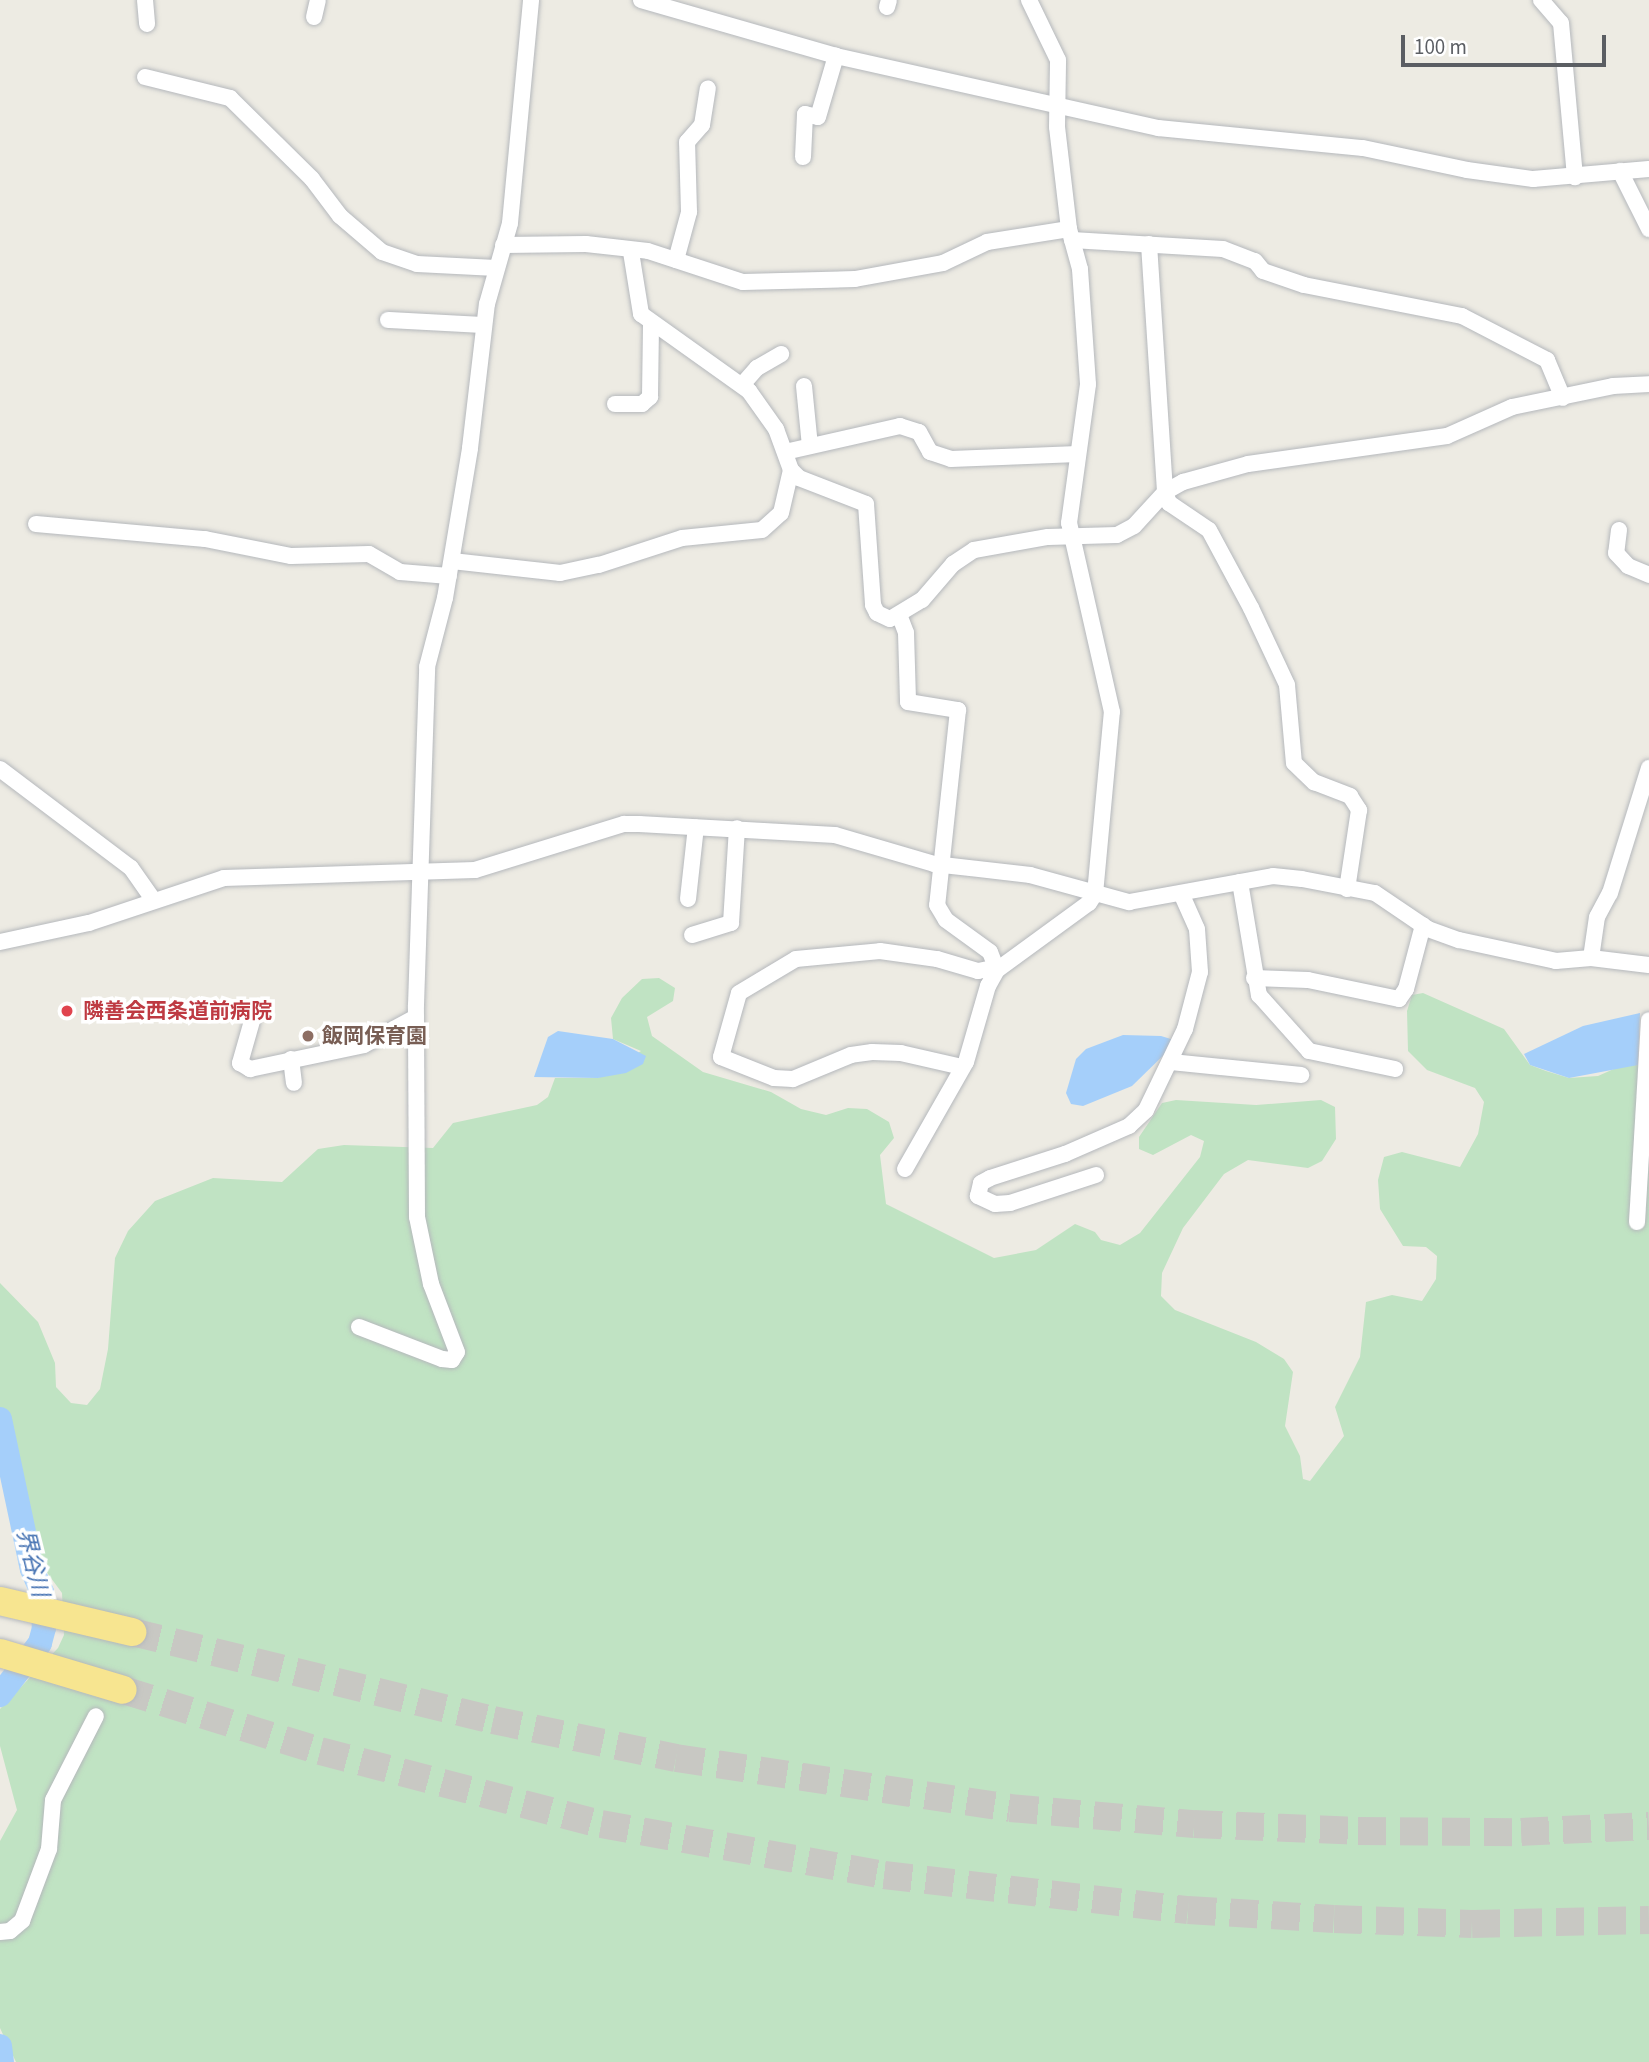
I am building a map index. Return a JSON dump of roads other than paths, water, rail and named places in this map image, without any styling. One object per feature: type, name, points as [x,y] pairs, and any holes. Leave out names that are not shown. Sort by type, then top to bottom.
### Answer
[{"type":"highway","points":[[0,1601],[132,1632]]},
{"type":"highway","points":[[0,1653],[123,1690]]},
{"type":"street","points":[[145,0],[147,24]]},
{"type":"street","points":[[314,17],[318,0]]},
{"type":"street","points":[[359,1327],[442,1359],[452,1360],[457,1352],[431,1284],[417,1217],[416,1017],[427,667],[450,568],[484,325],[496,268],[510,223],[531,0]]},
{"type":"street","points":[[641,0],[836,56],[1158,128],[1363,148],[1467,170],[1533,179],[1649,169]]},
{"type":"street","points":[[961,1067],[901,1053],[872,1052],[851,1055],[793,1079],[774,1078],[721,1057],[739,993],[796,959],[880,951],[978,971],[995,969],[1089,903],[1095,894],[1112,712],[1069,523],[1088,384],[1080,269],[1071,234],[1058,107],[1058,60],[1029,0]]},
{"type":"street","points":[[1541,0],[1561,23],[1575,177]]},
{"type":"street","points":[[803,157],[805,114],[818,117],[836,56]]},
{"type":"street","points":[[145,77],[230,98],[312,179],[340,216],[382,252],[417,264],[496,268]]},
{"type":"street","points":[[676,260],[690,212],[687,142],[702,125],[708,88]]},
{"type":"street","points":[[1620,171],[1649,229]]},
{"type":"street","points":[[503,245],[586,244],[631,252],[648,251],[743,282],[855,279],[943,263],[987,242],[1071,234],[1149,244],[1223,249],[1255,261],[1263,271],[1304,285],[1384,298],[1474,320],[1547,360],[1563,398]]},
{"type":"street","points":[[1149,244],[1165,492],[1169,503],[1209,530],[1251,608],[1287,685],[1294,763],[1314,782],[1350,796],[1359,810],[1347,888]]},
{"type":"street","points":[[36,524],[205,539],[291,556],[369,554],[400,572],[450,568],[560,573],[599,565],[672,540],[762,530],[781,513],[791,470],[776,429],[742,385],[719,365],[652,324],[636,302],[631,252]]},
{"type":"street","points":[[388,320],[484,325]]},
{"type":"street","points":[[615,404],[642,404],[650,397],[652,324]]},
{"type":"street","points":[[742,385],[757,368],[781,354]]},
{"type":"street","points":[[791,470],[824,489],[866,504],[873,605],[877,613],[890,619],[900,617],[974,550],[1073,536],[1117,535],[1146,516],[1165,492],[1183,482],[1248,464],[1447,436],[1512,407],[1632,382],[1649,384]]},
{"type":"street","points":[[804,386],[810,446]]},
{"type":"street","points":[[785,452],[900,426],[919,432],[930,452],[951,460],[1078,454]]},
{"type":"street","points":[[1619,530],[1616,553],[1628,566],[1649,575]]},
{"type":"street","points":[[900,617],[906,633],[908,702],[958,710],[937,905],[946,920],[990,953],[995,969],[961,1067],[905,1170]]},
{"type":"street","points":[[1591,958],[1597,917],[1611,893],[1649,768]]},
{"type":"street","points":[[0,769],[131,868],[153,900]]},
{"type":"street","points":[[0,942],[89,923],[224,878],[475,870],[624,824],[835,835],[940,865],[1030,875],[1129,902],[1273,876],[1347,888],[1382,897],[1441,935],[1556,961],[1591,958],[1649,965]]},
{"type":"street","points":[[688,899],[696,827]]},
{"type":"street","points":[[692,935],[731,923],[737,828]]},
{"type":"street","points":[[1240,882],[1254,978],[1259,995],[1309,1051],[1395,1069]]},
{"type":"street","points":[[1096,1175],[1010,1203],[995,1204],[978,1196],[981,1183],[990,1178],[1065,1154],[1138,1120],[1171,1062],[1200,972],[1196,929],[1181,893]]},
{"type":"street","points":[[1254,978],[1308,980],[1399,999],[1406,989],[1423,925]]},
{"type":"street","points":[[252,1021],[242,1068],[364,1045],[416,1017]]},
{"type":"street","points":[[1637,1223],[1649,1020]]},
{"type":"street","points":[[290,1059],[294,1083]]},
{"type":"street","points":[[1171,1062],[1301,1075]]},
{"type":"street","points":[[5,1932],[22,1921],[49,1849],[53,1800],[96,1716]]},
{"type":"water","points":[[1640,1013],[1638,1065],[1569,1078],[1530,1065],[1524,1054],[1583,1026]]},
{"type":"water","points":[[558,1031],[613,1039],[646,1056],[643,1064],[626,1073],[598,1078],[534,1077],[548,1037]]},
{"type":"water","points":[[1123,1035],[1161,1036],[1174,1040],[1174,1045],[1132,1086],[1083,1106],[1071,1104],[1066,1093],[1076,1059],[1086,1049]]},
{"type":"waterway","name":"界谷川","points":[[0,1419],[32,1569],[42,1592],[44,1628],[40,1643],[0,1695]]},
{"type":"waterway","name":"界谷川","points":[[0,2046],[2,2062]]},
{"type":"tunnel","points":[[132,1632],[493,1720],[676,1758],[1010,1808],[1194,1824],[1358,1831],[1521,1832],[1649,1826]]},
{"type":"tunnel","points":[[123,1690],[320,1751],[601,1824],[884,1875],[1188,1910],[1334,1919],[1472,1924],[1649,1920]]},
{"type":"place","name":"隣善会西条道前病院","points":[[67,1011]]},
{"type":"place","name":"飯岡保育園","points":[[308,1036]]}]
